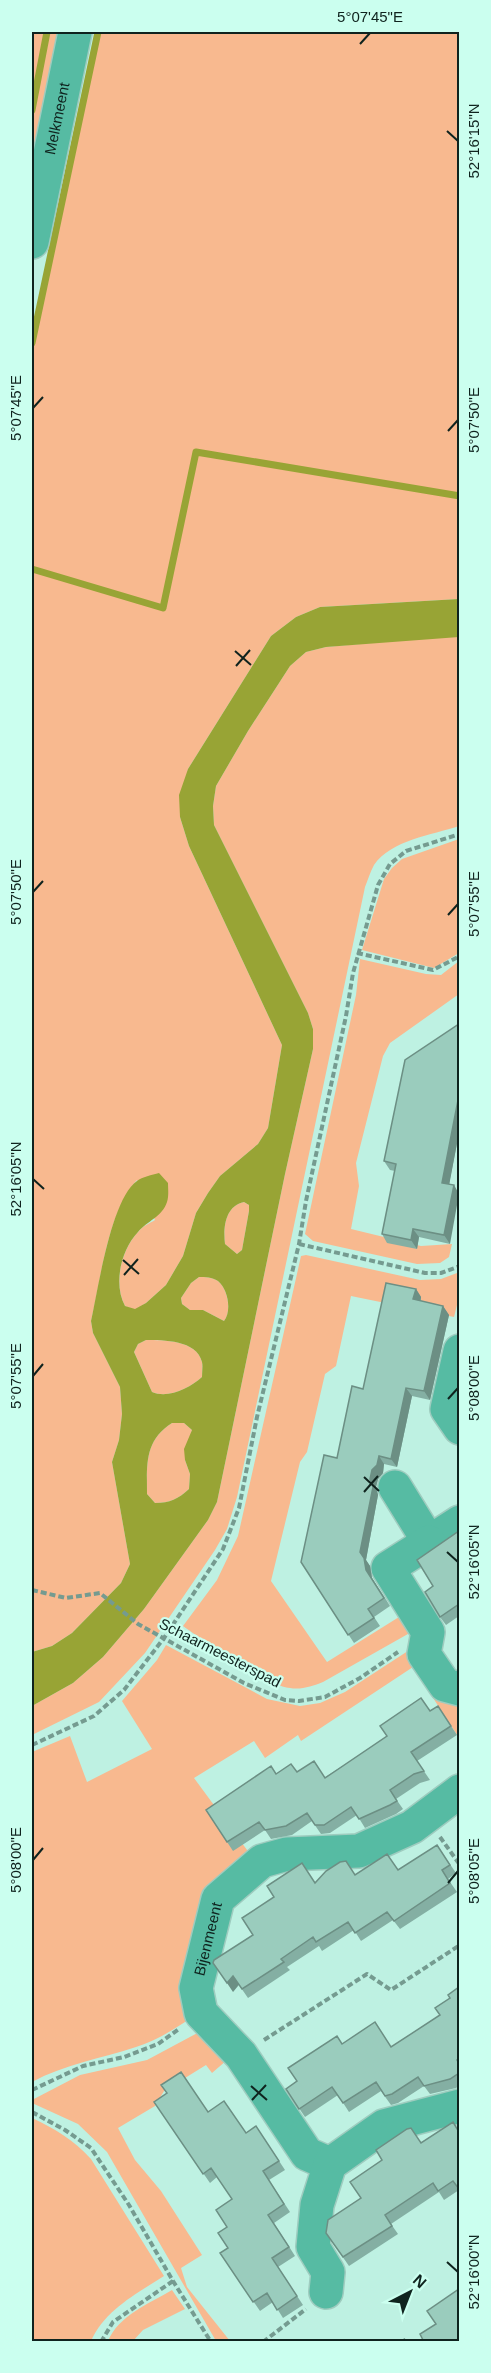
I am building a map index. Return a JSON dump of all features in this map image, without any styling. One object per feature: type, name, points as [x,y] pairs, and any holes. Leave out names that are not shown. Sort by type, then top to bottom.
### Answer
[{"type":"street","name":"Melkmeent","points":[[32,242],[75,32]]},
{"type":"street","points":[[459,1352],[447,1409],[459,1428]]},
{"type":"street","points":[[395,1487],[429,1542]]},
{"type":"street","points":[[459,1522],[388,1568],[428,1632],[424,1654],[445,1685],[459,1689]]},
{"type":"street","name":"Bijenmeent","points":[[201,2013],[196,1988],[218,1899],[262,1862],[287,1854],[359,1851],[412,1827],[459,1791]]},
{"type":"street","points":[[201,2013],[241,2055],[307,2154],[330,2164]]},
{"type":"street","points":[[326,2292],[328,2272],[313,2247],[317,2205],[330,2164],[384,2126],[459,2106]]},
{"type":"path","points":[[32,1745],[94,1716],[132,1681],[164,1638],[223,1549],[238,1508],[257,1417],[299,1244],[357,953],[378,885],[390,864],[406,851],[459,834]]},
{"type":"path","points":[[357,953],[434,970],[459,956]]},
{"type":"path","points":[[299,1244],[425,1273],[441,1273],[459,1266]]},
{"type":"path","name":"Schaarmeesterspad","points":[[32,1590],[66,1598],[100,1593],[138,1624],[257,1689],[285,1700],[299,1701],[325,1697],[428,1632]]},
{"type":"path","points":[[241,2055],[367,1974],[391,1990],[459,1945]]},
{"type":"path","points":[[32,2090],[83,2066],[124,2057],[158,2044],[201,2013]]},
{"type":"path","points":[[32,2112],[65,2130],[91,2148],[129,2205],[211,2342]]},
{"type":"path","points":[[101,2342],[113,2322],[173,2281]]},
{"type":"path","points":[[264,2342],[326,2292]]},
{"type":"shaded area","points":[[32,32],[67,32],[32,210]]},
{"type":"shaded area","points":[[96,32],[459,32],[459,599],[320,607],[296,617],[271,636],[188,769],[180,817],[189,846],[282,1045],[268,1128],[258,1144],[220,1176],[196,1213],[183,1256],[166,1285],[135,1310],[125,1306],[121,1297],[119,1277],[123,1257],[133,1238],[142,1228],[155,1220],[137,1180],[119,1209],[107,1246],[91,1321],[93,1333],[120,1387],[122,1414],[119,1440],[112,1462],[130,1564],[121,1583],[72,1633],[52,1646],[32,1652],[32,349]]},
{"type":"shaded area","points":[[459,599],[459,637],[326,647],[306,652],[290,666],[216,786],[213,806],[214,825],[308,1013],[313,1029],[313,1049],[217,1502],[208,1520],[144,1609],[103,1657],[73,1683],[32,1706],[32,1652],[52,1646],[72,1633],[121,1583],[130,1564],[112,1462],[119,1440],[122,1414],[120,1387],[93,1333],[91,1321],[107,1246],[120,1206],[128,1191],[142,1178],[159,1173],[168,1183],[165,1207],[132,1239],[123,1258],[119,1278],[121,1297],[125,1306],[135,1309],[146,1303],[166,1285],[183,1256],[196,1213],[208,1193],[220,1176],[258,1144],[268,1128],[282,1045],[189,846],[180,817],[179,795],[188,769],[271,636],[296,617],[320,607]],"holes":[[[244,1202],[249,1205],[249,1211],[242,1250],[237,1254],[225,1244],[224,1231],[229,1213],[238,1204]],[[199,1277],[218,1281],[224,1289],[228,1306],[224,1321],[203,1310],[190,1310],[182,1304],[181,1298],[191,1283]],[[146,1340],[153,1340],[187,1345],[199,1355],[202,1377],[191,1385],[172,1393],[152,1392],[134,1352],[138,1344]],[[172,1423],[184,1423],[192,1430],[184,1449],[190,1474],[189,1489],[174,1500],[155,1503],[147,1494],[149,1454],[156,1438]]]},
{"type":"shaded area","points":[[459,637],[459,826],[401,844],[391,850],[374,865],[365,887],[237,1497],[227,1529],[145,1653],[99,1702],[32,1735],[32,1706],[73,1683],[103,1657],[144,1609],[208,1520],[217,1502],[313,1049],[313,1029],[308,1013],[214,825],[213,806],[216,786],[290,666],[306,652],[326,647]]},
{"type":"shaded area","points":[[459,839],[459,953],[434,968],[362,950],[384,879],[392,868],[402,859]]},
{"type":"shaded area","points":[[360,959],[426,974],[441,975],[459,961],[459,994],[390,1043],[383,1056],[356,1163],[359,1186],[351,1229],[421,1246],[452,1244],[449,1257],[440,1263],[417,1264],[313,1241],[305,1234],[356,995]]},
{"type":"shaded area","points":[[244,1202],[249,1205],[249,1211],[242,1250],[237,1254],[225,1244],[224,1231],[229,1213],[238,1204]]},
{"type":"shaded area","points":[[306,1255],[420,1280],[441,1279],[457,1273],[459,1275],[459,1297],[454,1317],[351,1296],[336,1366],[325,1374],[307,1452],[300,1462],[271,1581],[327,1662],[407,1612],[415,1630],[323,1682],[294,1688],[279,1685],[251,1671],[183,1626],[217,1580],[238,1536],[301,1256]]},
{"type":"shaded area","points":[[199,1277],[216,1280],[224,1289],[228,1312],[224,1321],[203,1310],[190,1310],[182,1304],[181,1298],[191,1283]]},
{"type":"shaded area","points":[[146,1340],[178,1343],[194,1349],[202,1362],[202,1377],[191,1385],[172,1393],[152,1392],[134,1352],[138,1344]]},
{"type":"shaded area","points":[[172,1423],[184,1423],[192,1430],[185,1460],[190,1474],[189,1489],[174,1500],[155,1503],[147,1494],[149,1454],[156,1438]]},
{"type":"shaded area","points":[[166,1645],[267,1699],[300,1706],[320,1703],[345,1692],[414,1647],[459,1698],[459,1738],[413,1667],[301,1741],[298,1735],[265,1758],[254,1741],[194,1778],[250,1854],[197,2014],[168,2033],[144,2044],[70,2066],[32,2082],[32,1752],[70,1736],[87,1782],[152,1749],[122,1701],[157,1660]]},
{"type":"shaded area","points":[[203,2030],[227,2060],[212,2073],[206,2065],[164,2091],[155,2106],[118,2128],[135,2160],[161,2191],[202,2255],[181,2268],[187,2287],[230,2341],[216,2341],[107,2152],[78,2124],[32,2103],[32,2100],[80,2075],[147,2060]]},
{"type":"shaded area","points":[[32,2118],[63,2135],[91,2159],[164,2276],[132,2296],[104,2320],[91,2341],[32,2341]]},
{"type":"shaded area","points":[[172,2290],[185,2309],[143,2330],[133,2341],[108,2341],[119,2324],[127,2317]]},
{"type":"building","points":[[459,1024],[459,1095],[442,1183],[454,1185],[444,1235],[413,1229],[411,1240],[382,1234],[396,1164],[384,1161],[405,1060]]},
{"type":"building","points":[[386,1283],[416,1289],[413,1299],[443,1306],[424,1391],[406,1388],[391,1459],[379,1456],[370,1479],[373,1487],[360,1552],[364,1558],[366,1570],[384,1598],[368,1609],[374,1618],[348,1635],[301,1562],[324,1455],[337,1458],[352,1386],[363,1389]]},
{"type":"building","points":[[459,1531],[459,1604],[440,1617],[425,1592],[433,1586],[417,1560]]},
{"type":"building","points":[[421,1698],[430,1711],[438,1706],[451,1726],[411,1752],[424,1771],[414,1774],[390,1790],[397,1801],[390,1805],[359,1819],[351,1807],[324,1825],[315,1825],[307,1813],[286,1826],[265,1830],[259,1822],[227,1842],[206,1810],[271,1766],[276,1774],[291,1764],[297,1772],[314,1761],[325,1778],[387,1736],[380,1726]]},
{"type":"building","points":[[437,1845],[450,1865],[442,1870],[450,1883],[394,1921],[387,1912],[355,1933],[348,1922],[316,1942],[313,1937],[281,1959],[284,1962],[242,1989],[233,1976],[227,1983],[213,1963],[214,1960],[253,1935],[242,1918],[274,1897],[267,1886],[302,1863],[315,1883],[326,1871],[340,1862],[346,1861],[355,1875],[387,1854],[398,1870]]},
{"type":"building","points":[[459,1987],[459,2058],[457,2060],[459,2073],[450,2079],[424,2086],[418,2077],[385,2096],[376,2082],[343,2103],[332,2087],[299,2109],[286,2089],[297,2081],[288,2068],[337,2036],[342,2044],[375,2022],[391,2047],[440,2015],[435,2008],[450,1998],[448,1995]]},
{"type":"building","points":[[181,2072],[208,2112],[224,2101],[246,2133],[256,2126],[279,2161],[263,2171],[284,2204],[268,2215],[289,2247],[272,2258],[297,2296],[277,2310],[267,2293],[253,2302],[220,2253],[228,2248],[218,2233],[227,2227],[216,2210],[232,2199],[211,2168],[203,2174],[154,2102],[167,2093],[161,2085]]},
{"type":"building","points":[[453,2122],[459,2132],[459,2189],[453,2181],[438,2191],[433,2183],[385,2215],[392,2226],[343,2257],[326,2233],[328,2220],[361,2198],[350,2182],[382,2160],[376,2150],[407,2129],[411,2128],[421,2143]]},
{"type":"building","points":[[459,2289],[459,2338],[454,2342],[424,2342],[420,2334],[436,2324],[427,2311]]},
{"type":"waterway","points":[[32,110],[47,32]]},
{"type":"waterway","points":[[32,343],[98,32]]},
{"type":"waterway","points":[[32,569],[163,608],[196,452],[460,496]]}]
